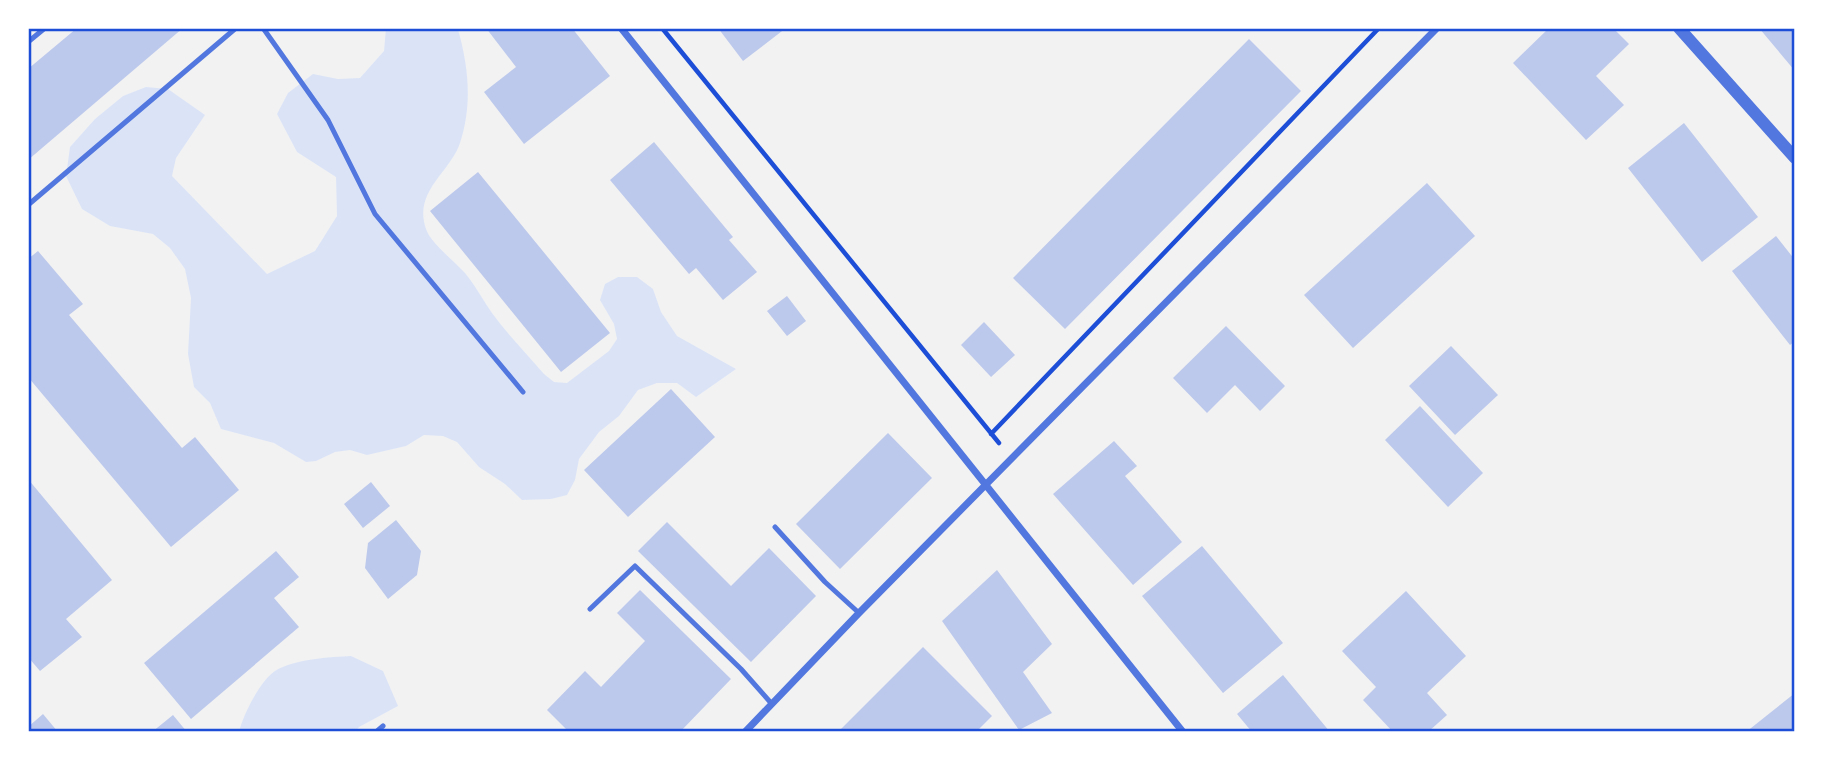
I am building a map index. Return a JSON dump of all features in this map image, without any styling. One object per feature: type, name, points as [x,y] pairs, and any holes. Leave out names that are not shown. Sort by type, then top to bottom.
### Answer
[{"type":"street","points":[[621,28],[1182,732]]},
{"type":"street","points":[[745,732],[859,613],[1437,28]]},
{"type":"street","points":[[1679,28],[1795,158]]},
{"type":"lane","points":[[28,42],[45,28]]},
{"type":"lane","points":[[28,205],[236,28]]},
{"type":"lane","points":[[263,28],[328,120],[375,214],[523,392]]},
{"type":"lane","points":[[775,527],[825,582],[859,613]]},
{"type":"lane","points":[[590,610],[635,566],[741,669],[771,703]]},
{"type":"lane","points":[[376,732],[383,726]]},
{"type":"path","points":[[662,28],[1012,459]]},
{"type":"path","points":[[991,434],[1379,28]]},
{"type":"shaded area","points":[[386,28],[457,28],[467,74],[468,102],[464,129],[455,154],[428,193],[423,216],[426,229],[437,246],[465,273],[498,321],[544,374],[554,382],[567,383],[609,351],[617,339],[614,324],[600,300],[605,284],[618,277],[637,277],[653,289],[661,312],[677,336],[736,369],[696,397],[677,383],[657,383],[638,390],[619,416],[599,432],[579,459],[575,480],[567,495],[551,499],[522,500],[505,484],[479,467],[457,442],[443,436],[424,435],[406,446],[367,455],[350,450],[306,462],[274,443],[221,429],[210,403],[194,387],[188,354],[191,298],[185,269],[170,248],[153,234],[110,226],[82,209],[66,176],[70,147],[95,119],[123,96],[146,87],[168,89],[205,115],[176,158],[172,176],[267,274],[315,251],[337,216],[336,177],[297,152],[277,114],[288,93],[313,74],[338,79],[360,78],[384,51]]},
{"type":"shaded area","points":[[351,656],[383,671],[398,706],[359,727],[355,732],[239,732],[253,699],[275,671],[302,661]]},
{"type":"building","points":[[77,28],[183,28],[28,160],[28,69]]},
{"type":"building","points":[[486,28],[572,28],[610,76],[524,144],[484,92],[516,67]]},
{"type":"building","points":[[718,28],[786,28],[743,61]]},
{"type":"building","points":[[1549,28],[1613,28],[1629,44],[1596,76],[1624,105],[1586,140],[1513,63]]},
{"type":"building","points":[[1759,28],[1795,28],[1795,71]]},
{"type":"building","points":[[1249,39],[1301,91],[1065,329],[1013,278]]},
{"type":"building","points":[[1684,123],[1758,217],[1702,262],[1628,168]]},
{"type":"building","points":[[654,142],[733,237],[729,240],[757,272],[723,300],[696,268],[689,274],[610,180]]},
{"type":"building","points":[[478,172],[610,333],[561,372],[430,211]]},
{"type":"building","points":[[1427,183],[1475,236],[1353,348],[1304,295]]},
{"type":"building","points":[[1776,236],[1795,260],[1795,341],[1790,345],[1732,271]]},
{"type":"building","points":[[38,251],[83,304],[69,315],[182,448],[195,437],[239,490],[171,547],[28,377],[28,259]]},
{"type":"building","points":[[787,296],[806,321],[787,336],[767,311]]},
{"type":"building","points":[[984,322],[1015,355],[991,377],[961,345]]},
{"type":"building","points":[[1226,326],[1285,386],[1260,411],[1235,385],[1207,413],[1173,378]]},
{"type":"building","points":[[1451,346],[1498,395],[1455,435],[1409,386]]},
{"type":"building","points":[[671,389],[715,437],[628,517],[584,470]]},
{"type":"building","points":[[1420,406],[1483,473],[1448,507],[1385,440]]},
{"type":"building","points":[[888,433],[932,478],[840,569],[796,524]]},
{"type":"building","points":[[1114,441],[1137,466],[1125,476],[1182,542],[1133,585],[1053,494]]},
{"type":"building","points":[[28,479],[112,580],[66,619],[82,637],[40,671],[28,657]]},
{"type":"building","points":[[371,482],[390,506],[363,528],[344,504]]},
{"type":"building","points":[[396,520],[421,551],[417,575],[388,599],[365,568],[368,543]]},
{"type":"building","points":[[667,522],[731,586],[769,548],[816,596],[751,662],[638,551]]},
{"type":"building","points":[[1202,546],[1283,643],[1223,693],[1142,596]]},
{"type":"building","points":[[276,551],[299,577],[274,598],[299,627],[191,719],[144,663]]},
{"type":"building","points":[[997,570],[1052,644],[1023,672],[1052,713],[1019,730],[942,621]]},
{"type":"building","points":[[640,590],[731,679],[680,732],[569,732],[547,710],[585,671],[601,687],[645,641],[617,613]]},
{"type":"building","points":[[1406,591],[1466,656],[1427,693],[1447,715],[1428,732],[1393,732],[1363,700],[1376,687],[1342,651]]},
{"type":"building","points":[[923,647],[992,716],[976,732],[838,732]]},
{"type":"building","points":[[1283,675],[1330,732],[1252,732],[1237,714]]},
{"type":"building","points":[[1795,693],[1795,732],[1746,732]]},
{"type":"building","points":[[43,714],[58,732],[28,732],[28,727]]},
{"type":"building","points":[[173,715],[187,732],[152,732]]}]
